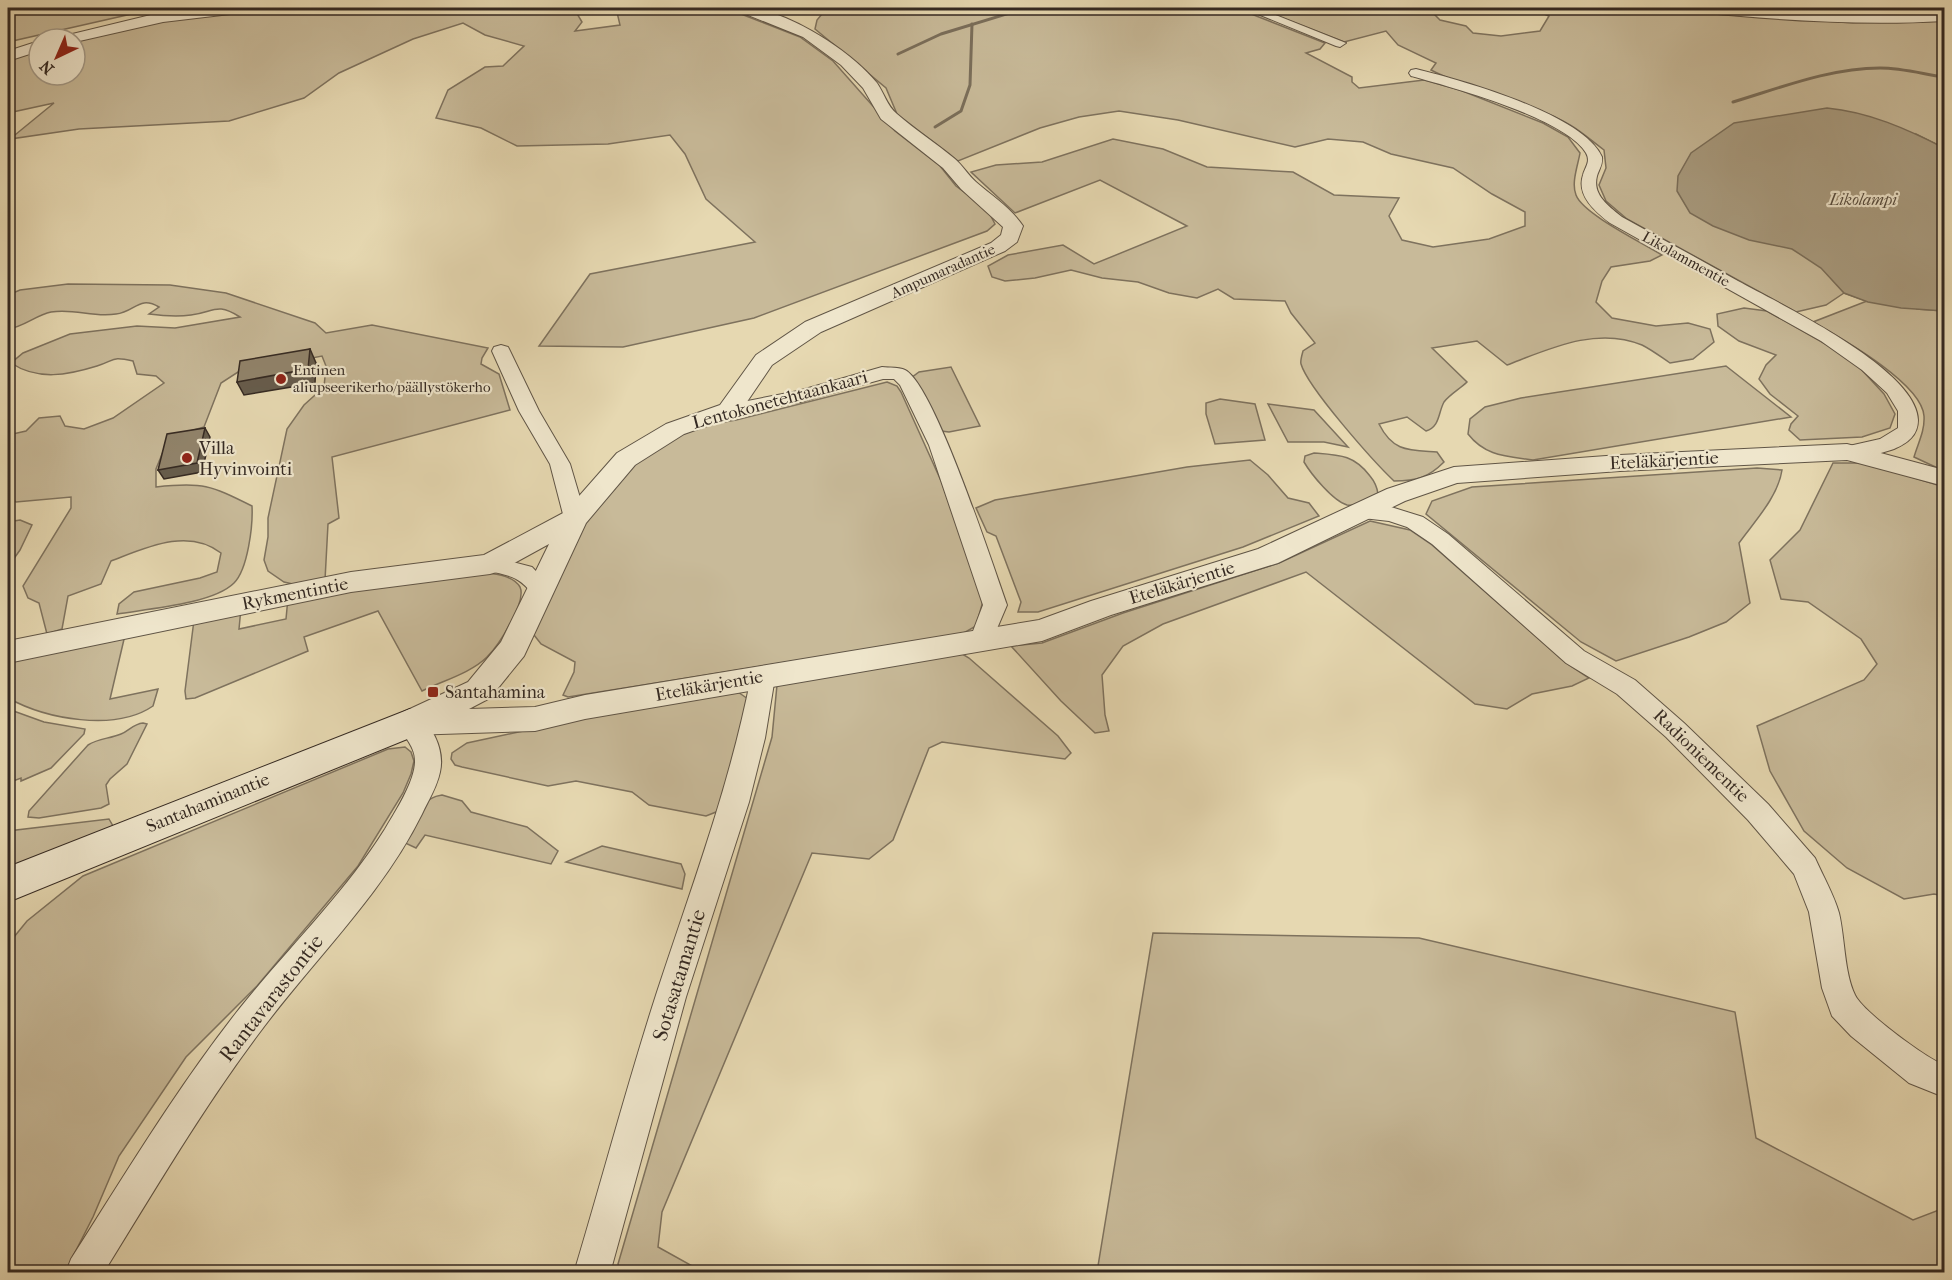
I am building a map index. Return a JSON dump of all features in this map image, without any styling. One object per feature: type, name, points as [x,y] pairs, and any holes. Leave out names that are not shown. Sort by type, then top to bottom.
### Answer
[{"type":"main road","name":"Santahaminantie","points":[[8,885],[410,723]]},
{"type":"street","points":[[87,35],[163,17],[247,8]]},
{"type":"street","name":"Ampumaradantie","points":[[729,410],[764,360],[813,327],[999,247],[1010,238],[1013,226],[996,208],[968,185],[950,164],[887,115],[870,86],[847,62],[803,25],[743,8]]},
{"type":"street","points":[[1249,8],[1340,43]]},
{"type":"street","points":[[1696,8],[1786,16],[1866,19],[1944,16]]},
{"type":"street","points":[[8,56],[27,50]]},
{"type":"street","name":"Likolammentie","points":[[1416,73],[1487,95],[1564,128],[1589,146],[1595,154],[1596,165],[1590,175],[1588,186],[1599,207],[1616,220],[1827,336],[1869,366],[1895,390],[1908,411],[1908,430],[1898,440],[1878,447],[1847,452]]},
{"type":"street","points":[[501,351],[529,411],[560,464],[575,518]]},
{"type":"street","name":"Lentokonetehtaankaari","points":[[410,723],[479,690],[513,648],[575,518],[626,459],[675,429],[729,410],[800,396],[882,373],[899,374],[908,383],[939,445],[995,604],[982,639]]},
{"type":"street","name":"Eteläkärjentie","points":[[410,723],[535,719],[585,707],[1042,630],[1101,608],[1268,556],[1396,495],[1454,475],[1620,463],[1847,452],[1944,478]]},
{"type":"street","name":"Radioniementie","points":[[1362,512],[1391,514],[1415,522],[1440,539],[1575,657],[1626,687],[1675,730],[1758,812],[1805,867],[1824,912],[1843,1006],[1862,1025],[1920,1072],[1944,1081]]},
{"type":"street","name":"Rykmentintie","points":[[8,652],[351,582],[490,564],[575,518]]},
{"type":"street","points":[[490,564],[524,573],[541,589]]},
{"type":"street","name":"Sotasatamantie","points":[[596,1272],[594,1266],[671,997],[735,802],[752,738],[763,677]]},
{"type":"street","name":"Rantavarastontie","points":[[84,1272],[153,1163],[246,1026],[384,856],[424,782],[429,755],[424,736],[410,723]]},
{"type":"shaded area","points":[[8,8],[158,8],[74,27],[27,27],[27,38],[8,42]]},
{"type":"shaded area","points":[[267,8],[581,8],[576,12],[582,22],[575,31],[620,25],[616,8],[731,8],[800,37],[833,61],[895,131],[940,166],[956,186],[987,209],[995,224],[987,231],[754,318],[623,347],[539,346],[590,274],[755,242],[706,199],[685,154],[670,135],[608,144],[517,146],[481,128],[436,118],[448,90],[485,67],[503,66],[524,46],[485,35],[463,23],[413,39],[339,73],[304,98],[229,121],[79,129],[10,139],[54,103],[8,113],[8,61],[27,54],[27,87],[87,87],[87,38],[155,22]]},
{"type":"shaded area","points":[[827,8],[1236,8],[1325,43],[1320,49],[1306,53],[1352,77],[1352,82],[1359,88],[1424,80],[1460,90],[1543,123],[1568,137],[1580,153],[1574,185],[1581,203],[1615,228],[1662,255],[1650,261],[1611,267],[1602,281],[1596,302],[1612,318],[1656,326],[1688,323],[1710,329],[1714,342],[1693,359],[1670,363],[1642,345],[1608,338],[1573,342],[1507,365],[1477,341],[1432,348],[1467,382],[1444,402],[1436,423],[1431,429],[1426,431],[1407,417],[1379,424],[1396,445],[1410,450],[1437,452],[1444,462],[1433,472],[1421,478],[1394,481],[1343,424],[1306,375],[1301,363],[1303,351],[1315,343],[1291,313],[1285,301],[1234,299],[1218,289],[1197,298],[1169,293],[1138,282],[1102,278],[1071,270],[1035,278],[1005,281],[992,277],[988,266],[1008,255],[1063,245],[1094,264],[1187,226],[1100,180],[1015,213],[971,172],[996,165],[1042,162],[1113,139],[1163,149],[1207,167],[1293,172],[1334,195],[1399,198],[1389,216],[1402,240],[1433,247],[1489,239],[1525,226],[1525,212],[1492,194],[1453,168],[1391,154],[1363,142],[1328,139],[1295,147],[1178,120],[1119,111],[1079,117],[1040,128],[958,161],[897,114],[886,88],[815,29],[817,20]]},
{"type":"shaded area","points":[[1257,8],[1411,8],[1432,12],[1440,20],[1466,26],[1473,33],[1501,36],[1540,31],[1549,16],[1529,8],[1681,8],[1715,14],[1853,23],[1944,21],[1944,148],[1916,134],[1917,309],[1944,311],[1944,471],[1914,457],[1922,432],[1924,416],[1920,403],[1909,390],[1878,362],[1813,322],[1867,301],[1844,293],[1826,305],[1796,312],[1627,219],[1606,201],[1599,185],[1606,168],[1604,150],[1570,125],[1536,109],[1465,85],[1431,70],[1436,63],[1398,45],[1386,31],[1344,42]]},
{"type":"shaded area","points":[[1712,8],[1944,8],[1944,13],[1867,16]]},
{"type":"shaded area","points":[[68,284],[170,285],[226,293],[315,323],[326,333],[372,325],[488,348],[481,364],[499,374],[510,410],[332,457],[339,518],[328,524],[325,580],[297,585],[284,582],[268,571],[264,560],[268,537],[268,518],[287,429],[304,405],[324,387],[326,366],[322,356],[238,372],[221,383],[204,427],[169,437],[156,469],[156,487],[196,485],[216,489],[252,506],[249,546],[243,568],[234,583],[224,590],[196,601],[117,614],[119,604],[134,592],[200,578],[217,572],[221,553],[208,545],[195,541],[166,542],[111,561],[101,584],[68,596],[62,629],[47,634],[39,603],[28,598],[23,586],[71,508],[71,497],[16,502],[8,495],[8,435],[26,431],[39,418],[60,416],[65,426],[84,429],[113,418],[164,383],[156,376],[137,374],[133,361],[121,359],[114,359],[75,372],[53,375],[21,369],[11,363],[23,353],[70,334],[137,326],[175,328],[240,317],[220,309],[186,316],[149,314],[159,307],[142,303],[122,313],[108,315],[68,311],[51,312],[8,329],[8,295],[20,290]]},
{"type":"shaded area","points":[[1744,308],[1767,311],[1829,346],[1859,367],[1884,394],[1895,414],[1890,428],[1862,437],[1800,440],[1789,430],[1798,416],[1770,394],[1759,379],[1766,365],[1776,355],[1739,341],[1718,326],[1717,314]]},
{"type":"shaded area","points":[[1726,366],[1791,417],[1533,460],[1489,451],[1468,434],[1470,419],[1485,407],[1521,398]]},
{"type":"shaded area","points":[[951,367],[980,426],[949,432],[941,431],[911,378],[919,372]]},
{"type":"shaded area","points":[[887,382],[897,386],[901,392],[942,483],[983,601],[976,626],[962,634],[568,697],[563,695],[574,672],[575,662],[541,644],[534,635],[535,625],[579,529],[629,467],[664,442],[706,425],[736,420]]},
{"type":"shaded area","points":[[1220,399],[1255,404],[1265,440],[1215,444],[1206,414],[1206,403]]},
{"type":"shaded area","points":[[1268,404],[1314,410],[1348,447],[1324,442],[1288,442]]},
{"type":"shaded area","points":[[1314,453],[1346,457],[1352,460],[1373,480],[1378,494],[1355,505],[1341,502],[1323,487],[1304,462],[1305,456]]},
{"type":"shaded area","points":[[1250,460],[1268,475],[1288,498],[1309,503],[1319,516],[1243,547],[1038,612],[1018,612],[1021,602],[996,536],[987,532],[976,508],[995,500],[1187,467]]},
{"type":"shaded area","points":[[1833,463],[1866,463],[1944,487],[1944,896],[1934,894],[1904,899],[1847,868],[1804,831],[1770,771],[1757,726],[1864,680],[1877,664],[1861,639],[1808,602],[1781,599],[1770,560],[1800,530]]},
{"type":"shaded area","points":[[1757,468],[1782,470],[1771,499],[1739,543],[1750,603],[1726,622],[1616,661],[1581,642],[1426,514],[1432,501],[1472,487]]},
{"type":"shaded area","points":[[20,520],[32,525],[20,550],[8,567],[8,522]]},
{"type":"shaded area","points":[[1370,521],[1410,530],[1432,545],[1566,663],[1589,678],[1572,686],[1532,694],[1507,709],[1475,704],[1306,572],[1163,624],[1123,646],[1102,675],[1105,715],[1109,731],[1095,733],[1061,701],[1011,646],[1042,643],[1123,613],[1279,563]]},
{"type":"shaded area","points":[[482,572],[497,574],[517,583],[521,594],[516,613],[492,651],[480,663],[422,691],[378,611],[304,637],[308,651],[195,698],[186,699],[185,691],[194,620],[241,608],[239,629],[286,619],[288,598]]},
{"type":"shaded area","points":[[125,635],[110,699],[158,689],[153,706],[120,719],[80,720],[41,712],[8,698],[8,658]]},
{"type":"shaded area","points":[[959,652],[969,658],[1058,736],[1071,753],[1065,759],[942,742],[929,748],[893,840],[869,859],[812,853],[662,1212],[658,1247],[703,1272],[621,1272],[618,1264],[772,737],[777,685]]},
{"type":"shaded area","points":[[735,690],[748,699],[722,805],[716,812],[706,816],[649,805],[632,792],[576,781],[548,786],[462,767],[455,765],[451,759],[452,753],[467,743],[659,702]]},
{"type":"shaded area","points":[[8,709],[44,722],[85,729],[84,734],[51,768],[21,781],[21,778],[8,783]]},
{"type":"shaded area","points":[[143,723],[147,724],[127,764],[106,785],[109,804],[101,808],[39,818],[28,817],[29,811],[88,745],[121,734]]},
{"type":"shaded area","points":[[405,747],[411,752],[414,761],[411,774],[403,793],[358,866],[257,986],[186,1057],[119,1156],[93,1217],[65,1272],[8,1272],[8,1052],[11,1050],[8,949],[14,937],[27,921],[83,876],[388,749]]},
{"type":"shaded area","points":[[442,795],[462,801],[471,812],[527,827],[558,851],[551,864],[425,835],[416,848],[403,842],[422,806],[434,797]]},
{"type":"shaded area","points":[[109,819],[113,826],[111,829],[8,873],[8,831]]},
{"type":"shaded area","points":[[602,846],[681,864],[685,874],[682,889],[566,862]]},
{"type":"shaded area","points":[[1153,933],[1419,938],[1735,1012],[1756,1138],[1913,1220],[1944,1208],[1944,1272],[1097,1272]]},
{"type":"water","name":"Likolampi","points":[[1827,108],[1858,113],[1887,122],[1944,148],[1944,311],[1901,308],[1868,302],[1844,293],[1821,268],[1792,249],[1749,240],[1713,226],[1690,213],[1677,191],[1678,176],[1691,153],[1734,123]]},
{"type":"building","points":[[310,349],[308,369],[237,382],[240,361]]},
{"type":"building","points":[[205,428],[197,463],[158,470],[167,434]]},
{"type":"waterway","points":[[972,25],[1026,8]]},
{"type":"waterway","points":[[898,54],[941,34],[972,25]]},
{"type":"waterway","points":[[935,127],[961,111],[970,85],[972,25]]},
{"type":"waterway","points":[[1733,102],[1843,71],[1880,68],[1944,77]]},
{"type":"place","name":"Entinen aliupseerikerho/päällystökerho","points":[[281,379]]},
{"type":"place","name":"Villa Hyvinvointi","points":[[187,458]]},
{"type":"place","name":"Santahamina","points":[[433,692]]}]
